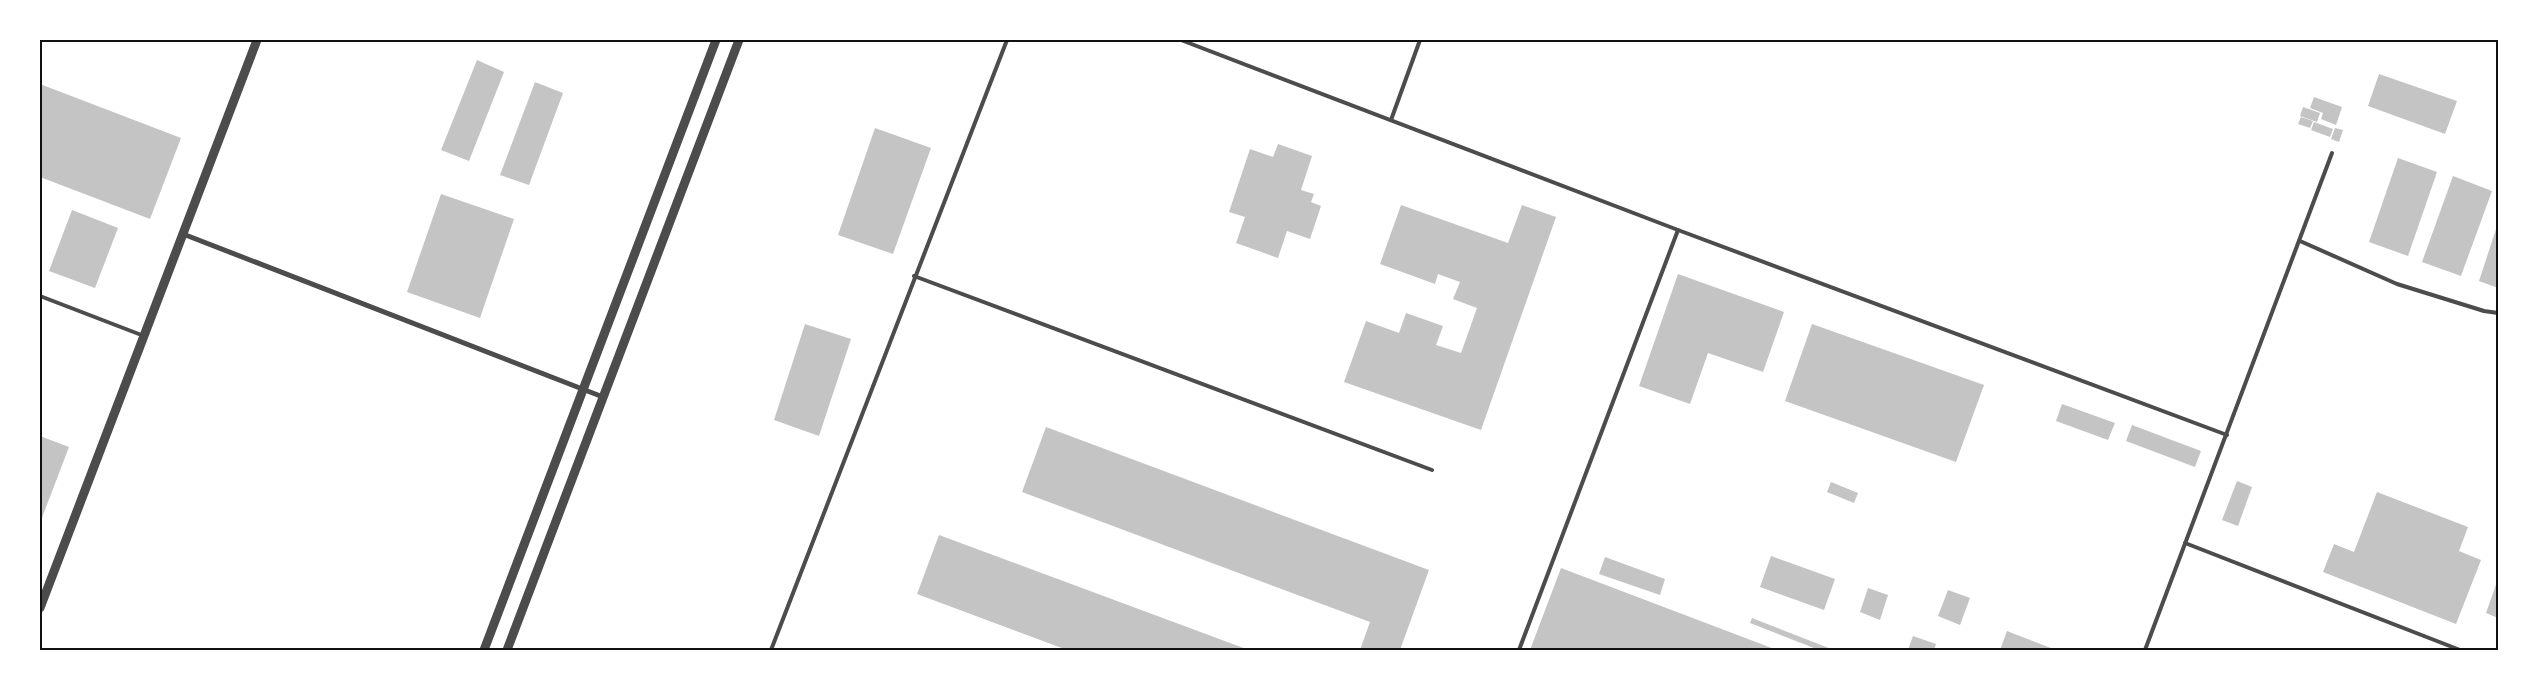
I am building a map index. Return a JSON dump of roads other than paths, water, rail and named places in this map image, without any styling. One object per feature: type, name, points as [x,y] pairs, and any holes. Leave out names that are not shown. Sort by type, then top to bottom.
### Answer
[{"type":"street","points":[[40,608],[257,40]]},
{"type":"street","points":[[484,650],[716,40]]},
{"type":"street","points":[[507,650],[739,40]]},
{"type":"street","points":[[182,234],[603,397]]},
{"type":"lane","points":[[771,650],[914,276],[1007,40]]},
{"type":"lane","points":[[1181,40],[1678,230],[2227,435]]},
{"type":"lane","points":[[1391,120],[1420,40]]},
{"type":"lane","points":[[2144,650],[2332,154]]},
{"type":"lane","points":[[1519,650],[1678,230]]},
{"type":"lane","points":[[2300,241],[2397,284],[2484,311],[2498,313]]},
{"type":"lane","points":[[914,276],[1432,470]]},
{"type":"lane","points":[[40,296],[144,336]]},
{"type":"lane","points":[[2184,543],[2460,650]]}]
